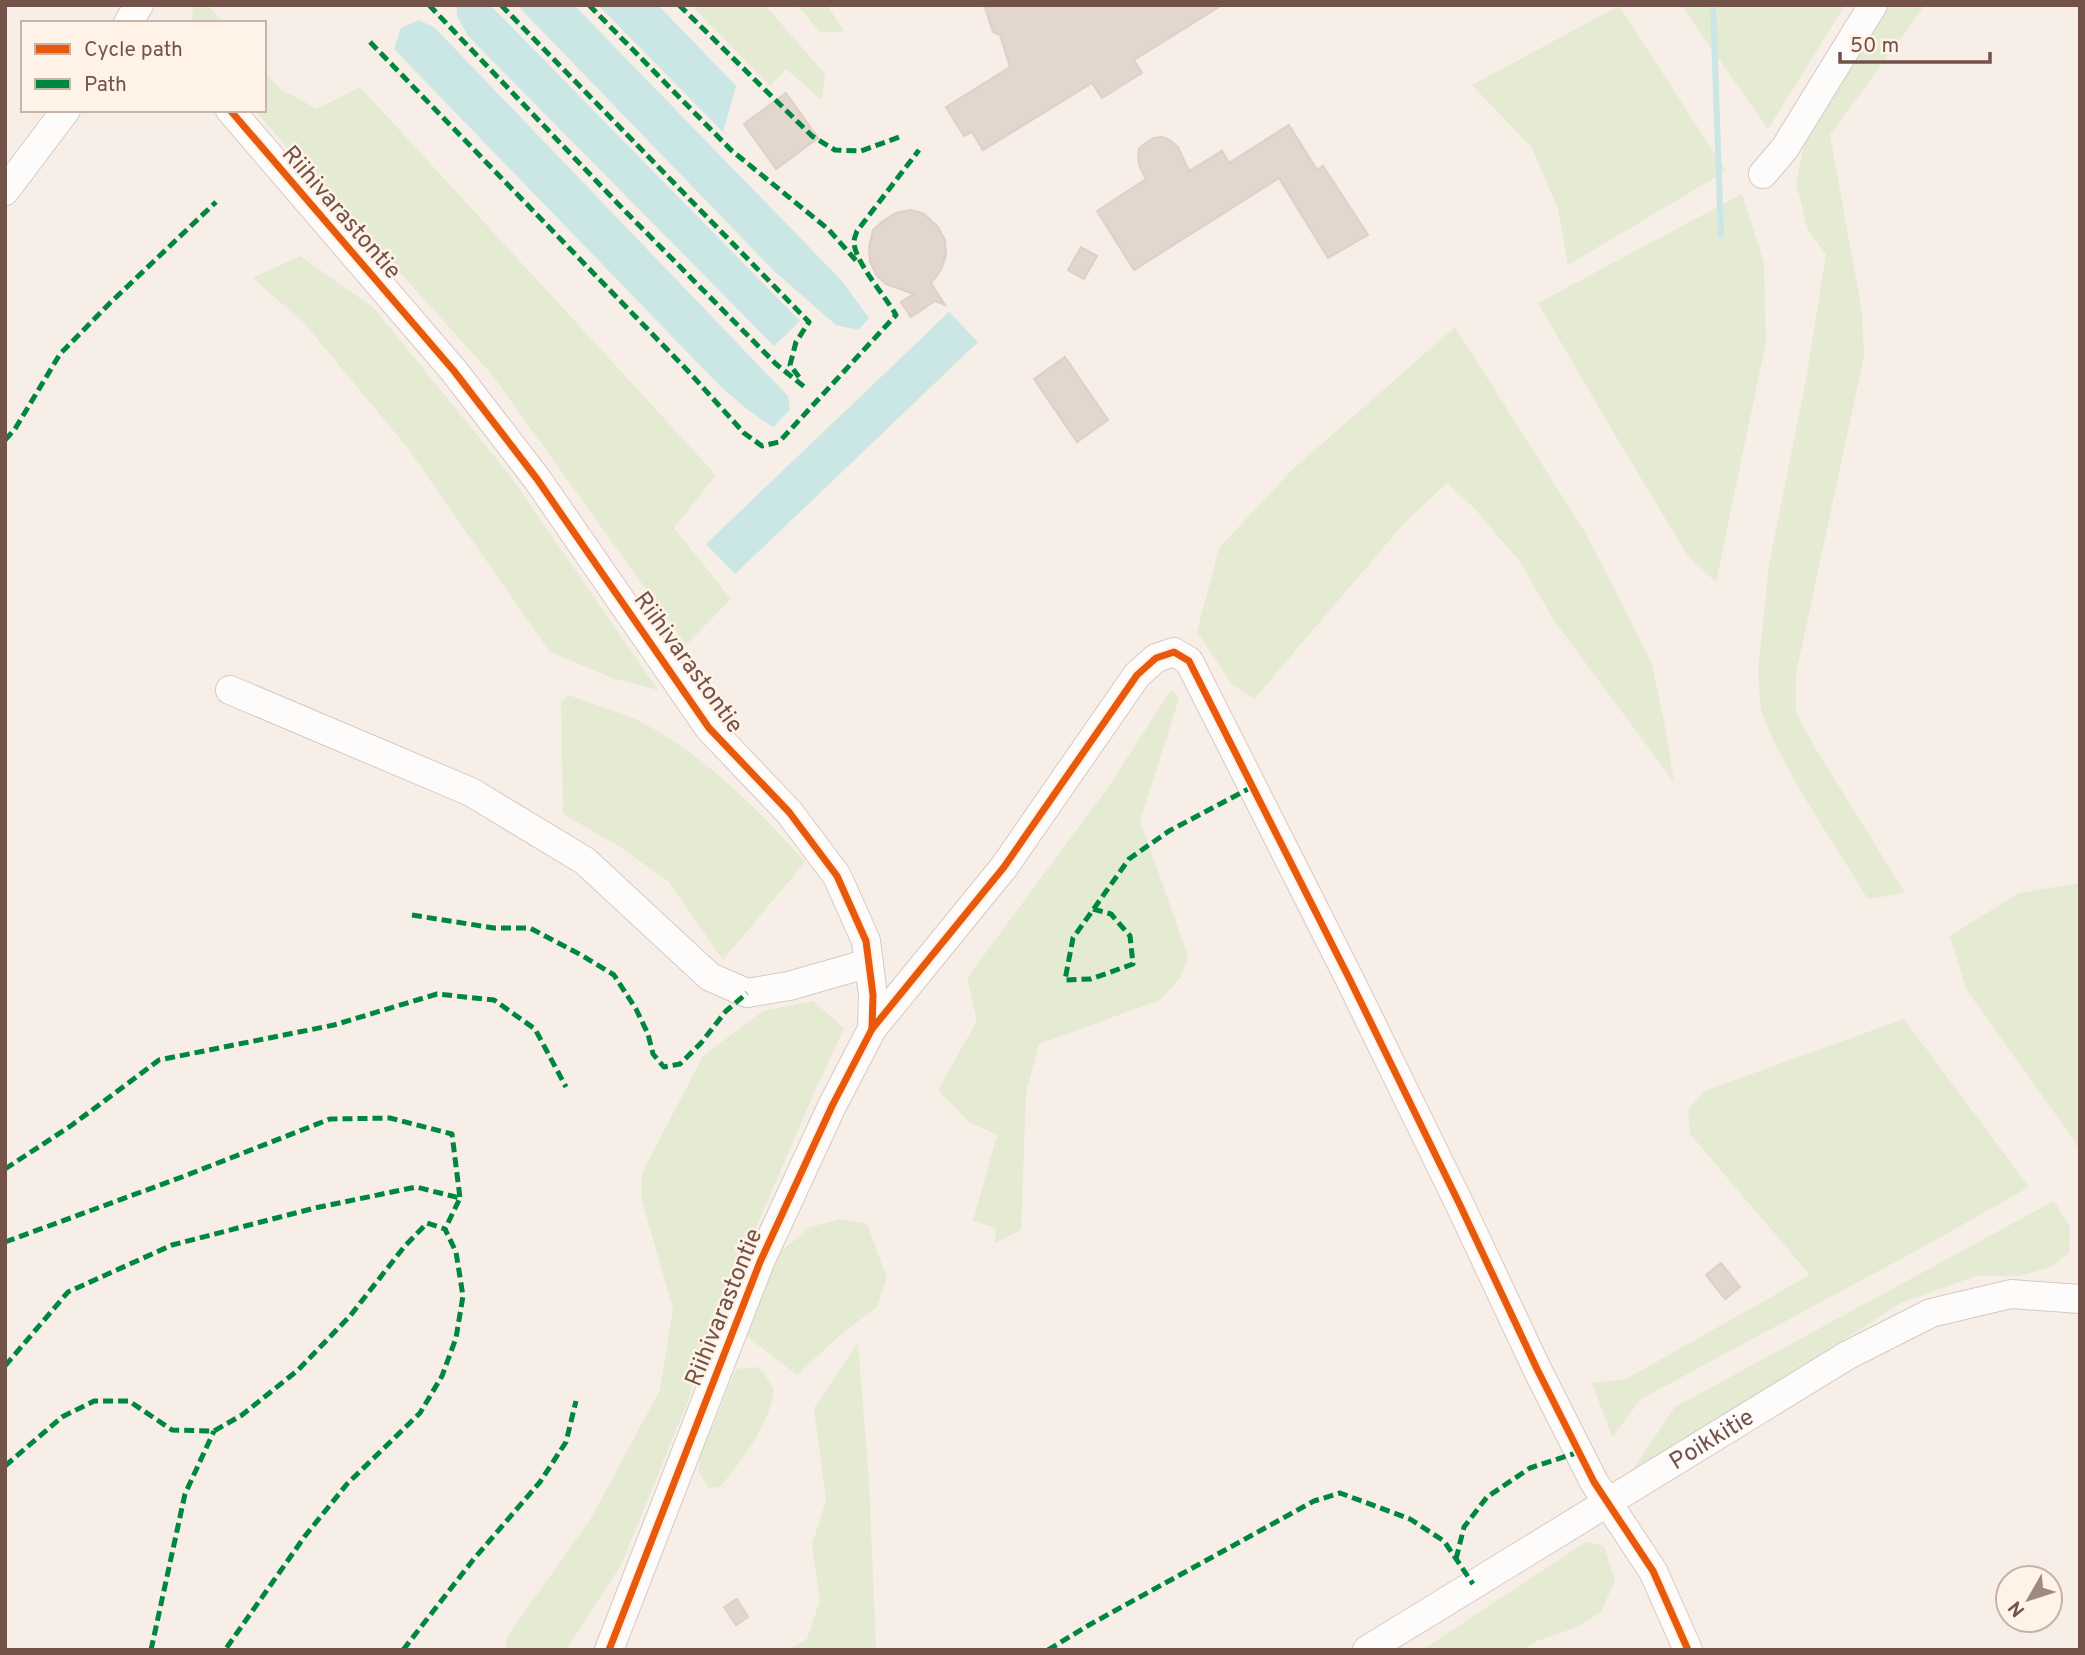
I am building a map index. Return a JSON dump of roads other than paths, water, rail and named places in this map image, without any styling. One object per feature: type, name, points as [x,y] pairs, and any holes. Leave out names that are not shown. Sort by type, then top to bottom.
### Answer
[{"type":"street","points":[[1763,174],[1786,148],[1873,5]]},
{"type":"street","points":[[5,191],[64,112]]},
{"type":"street","name":"Riihivarastontie","points":[[232,112],[454,370],[537,479],[709,729],[789,812],[836,876],[866,941],[873,995],[872,1029],[832,1106],[761,1262],[609,1650]]},
{"type":"street","points":[[872,1029],[1004,867],[1137,675],[1156,658],[1174,652],[1189,661],[1362,1005],[1537,1369],[1606,1503],[1653,1571],[1688,1650]]},
{"type":"street","points":[[230,691],[471,792],[585,861],[710,977],[747,993],[789,986],[869,963]]},
{"type":"street","name":"Poikkitie","points":[[1367,1650],[1848,1355],[1931,1313],[2011,1294],[2080,1299]]},
{"type":"water","points":[[457,5],[490,5],[800,321],[774,346],[468,36],[457,16]]},
{"type":"water","points":[[517,5],[574,5],[842,281],[869,318],[858,330],[836,325],[774,271]]},
{"type":"water","points":[[598,5],[658,5],[736,86],[723,132]]},
{"type":"water","points":[[419,20],[435,28],[788,396],[790,410],[773,427],[722,388],[394,49],[401,28]]},
{"type":"water","points":[[949,312],[978,342],[735,574],[706,544]]},
{"type":"waterway","points":[[1713,5],[1721,235]]}]
